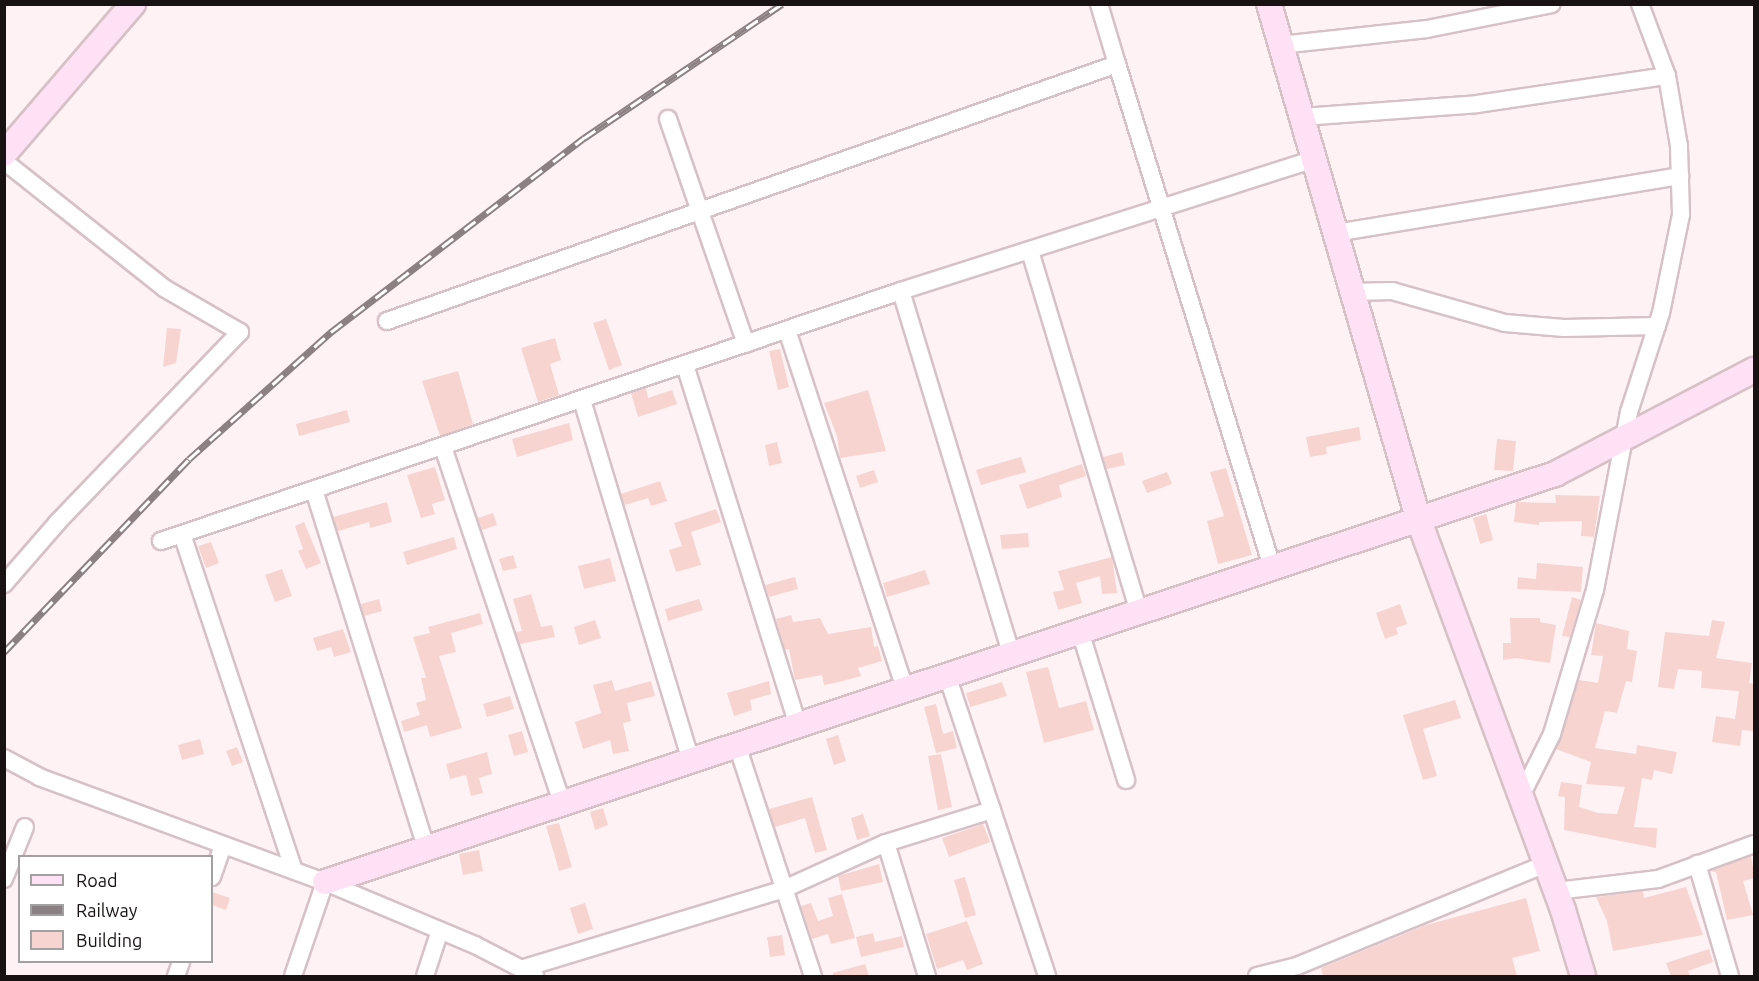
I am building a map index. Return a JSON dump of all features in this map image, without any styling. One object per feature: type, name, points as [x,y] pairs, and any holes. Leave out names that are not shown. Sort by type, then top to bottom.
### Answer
[{"type":"street","points":[[4,154],[133,4]]},
{"type":"street","points":[[1099,4],[1165,209],[1272,567]]},
{"type":"street","points":[[1269,4],[1418,518],[1556,891],[1583,976]]},
{"type":"street","points":[[1280,45],[1427,29],[1552,4]]},
{"type":"street","points":[[1521,796],[1552,734],[1595,590],[1624,437],[1656,326],[1681,215],[1680,176],[1667,75],[1640,4]]},
{"type":"street","points":[[387,321],[701,214],[1117,64]]},
{"type":"street","points":[[1302,117],[1477,104],[1667,75]]},
{"type":"street","points":[[668,119],[746,344]]},
{"type":"street","points":[[160,541],[901,291],[1165,209],[1314,159]]},
{"type":"street","points":[[4,161],[164,288],[240,332],[57,523],[4,584]]},
{"type":"street","points":[[1335,233],[1680,176]]},
{"type":"street","points":[[1030,251],[1139,611]]},
{"type":"street","points":[[901,291],[1011,654]]},
{"type":"street","points":[[1353,292],[1392,291],[1504,323],[1564,328],[1656,326]]},
{"type":"street","points":[[787,330],[905,689]]},
{"type":"street","points":[[685,365],[798,724]]},
{"type":"street","points":[[325,882],[1555,474],[1755,370]]},
{"type":"street","points":[[582,400],[691,760]]},
{"type":"street","points":[[443,447],[562,803]]},
{"type":"street","points":[[314,490],[426,848]]},
{"type":"street","points":[[182,534],[294,870]]},
{"type":"street","points":[[1080,631],[1126,780]]},
{"type":"street","points":[[947,675],[1047,976]]},
{"type":"street","points":[[738,745],[813,976]]},
{"type":"street","points":[[4,758],[39,777],[325,882],[440,930],[528,973],[784,889],[886,843],[992,810]]},
{"type":"street","points":[[4,879],[25,827]]},
{"type":"street","points":[[886,843],[927,976]]},
{"type":"street","points":[[1556,891],[1658,879],[1755,844]]},
{"type":"street","points":[[213,875],[223,845]]},
{"type":"street","points":[[1257,976],[1299,971],[1546,864]]},
{"type":"street","points":[[1697,864],[1730,976]]},
{"type":"street","points":[[293,976],[325,882]]},
{"type":"street","points":[[424,976],[440,930]]},
{"type":"building","points":[[606,319],[622,365],[609,370],[593,323]]},
{"type":"building","points":[[167,328],[181,329],[176,363],[163,367]]},
{"type":"building","points":[[555,338],[561,360],[550,364],[559,395],[538,402],[521,348]]},
{"type":"building","points":[[780,349],[789,387],[778,390],[769,351]]},
{"type":"building","points":[[458,371],[473,424],[440,436],[422,381]]},
{"type":"building","points":[[646,388],[648,398],[672,390],[677,404],[638,417],[631,393]]},
{"type":"building","points":[[868,390],[886,451],[840,458],[837,436],[824,403]]},
{"type":"building","points":[[347,410],[350,422],[299,436],[296,424]]},
{"type":"building","points":[[569,423],[573,440],[517,457],[512,439]]},
{"type":"building","points":[[1359,427],[1361,440],[1326,447],[1327,454],[1310,457],[1306,437]]},
{"type":"building","points":[[1497,439],[1516,441],[1513,471],[1494,470]]},
{"type":"building","points":[[777,442],[782,463],[769,466],[765,445]]},
{"type":"building","points":[[1122,452],[1125,465],[1107,469],[1103,457]]},
{"type":"building","points":[[1021,457],[1026,472],[981,485],[976,470]]},
{"type":"building","points":[[1082,464],[1086,476],[1059,485],[1062,497],[1027,509],[1019,485]]},
{"type":"building","points":[[435,467],[445,500],[432,504],[435,514],[421,518],[407,475]]},
{"type":"building","points":[[1226,468],[1252,555],[1218,564],[1207,521],[1224,516],[1210,472]]},
{"type":"building","points":[[874,470],[878,482],[860,488],[856,476]]},
{"type":"building","points":[[1167,472],[1172,484],[1147,493],[1142,481]]},
{"type":"building","points":[[660,481],[667,501],[651,506],[648,498],[625,505],[621,494]]},
{"type":"building","points":[[1555,495],[1600,496],[1594,537],[1581,536],[1582,521],[1539,522],[1539,525],[1514,522],[1516,502],[1556,503]]},
{"type":"building","points":[[387,502],[392,522],[370,528],[369,522],[338,531],[333,517]]},
{"type":"building","points":[[716,509],[721,522],[691,532],[701,565],[676,572],[669,550],[682,546],[674,523]]},
{"type":"building","points":[[493,513],[497,525],[482,530],[478,518]]},
{"type":"building","points":[[1486,514],[1493,540],[1480,544],[1473,518]]},
{"type":"building","points":[[304,522],[321,563],[306,569],[298,551],[303,549],[295,526]]},
{"type":"building","points":[[1028,533],[1029,547],[1002,549],[1000,535]]},
{"type":"building","points":[[454,537],[457,549],[407,565],[403,552]]},
{"type":"building","points":[[211,542],[219,563],[206,568],[198,546]]},
{"type":"building","points":[[513,555],[517,568],[503,571],[499,559]]},
{"type":"building","points":[[1112,557],[1117,593],[1102,594],[1100,576],[1076,583],[1082,603],[1058,610],[1053,592],[1064,590],[1058,571]]},
{"type":"building","points":[[610,558],[616,581],[584,589],[578,566]]},
{"type":"building","points":[[1537,563],[1583,567],[1581,592],[1517,589],[1518,577],[1536,579]]},
{"type":"building","points":[[282,569],[292,596],[275,602],[265,575]]},
{"type":"building","points":[[925,570],[930,584],[887,597],[883,583]]},
{"type":"building","points":[[795,577],[798,589],[769,597],[765,585]]},
{"type":"building","points":[[531,594],[541,627],[552,625],[555,637],[520,644],[516,632],[522,631],[513,599]]},
{"type":"building","points":[[1572,597],[1581,600],[1570,637],[1562,636]]},
{"type":"building","points":[[379,599],[382,611],[364,616],[361,604]]},
{"type":"building","points":[[699,599],[703,610],[668,621],[665,609]]},
{"type":"building","points":[[1400,604],[1407,624],[1396,628],[1398,634],[1385,639],[1376,613]]},
{"type":"building","points":[[480,613],[483,624],[451,633],[456,652],[439,656],[462,728],[430,737],[427,725],[404,732],[401,721],[420,715],[416,703],[426,700],[421,678],[426,678],[413,637],[430,633],[428,627]]},
{"type":"building","points":[[791,615],[793,622],[820,618],[828,634],[871,627],[874,647],[878,646],[882,661],[858,668],[861,676],[839,682],[824,685],[822,675],[795,680],[789,649],[785,650],[776,619]]},
{"type":"building","points":[[1510,618],[1540,618],[1540,622],[1556,625],[1550,663],[1516,658],[1503,660],[1503,643],[1511,643]]},
{"type":"building","points":[[595,620],[601,638],[579,645],[574,627]]},
{"type":"building","points":[[1712,620],[1725,622],[1716,658],[1752,663],[1749,683],[1755,684],[1755,731],[1742,730],[1740,746],[1712,742],[1716,716],[1735,719],[1739,691],[1701,688],[1702,671],[1678,669],[1674,689],[1658,687],[1665,632],[1709,636]]},
{"type":"building","points":[[1596,623],[1629,631],[1627,649],[1637,651],[1632,682],[1626,681],[1617,713],[1605,711],[1595,748],[1636,754],[1637,745],[1677,752],[1672,774],[1654,770],[1652,780],[1642,778],[1634,827],[1657,828],[1656,848],[1564,830],[1565,797],[1558,796],[1561,782],[1582,785],[1579,807],[1598,813],[1617,814],[1625,787],[1586,784],[1591,762],[1556,749],[1579,680],[1598,683],[1603,656],[1591,655]]},
{"type":"building","points":[[343,629],[351,652],[334,657],[331,647],[317,651],[313,638]]},
{"type":"building","points":[[1048,667],[1059,708],[1086,701],[1094,730],[1044,743],[1026,672]]},
{"type":"building","points":[[612,680],[615,691],[651,681],[655,696],[627,703],[631,721],[623,723],[629,751],[613,754],[610,740],[583,749],[575,722],[601,713],[593,685]]},
{"type":"building","points":[[769,681],[771,694],[750,700],[752,710],[734,716],[727,693]]},
{"type":"building","points":[[1002,682],[1007,696],[970,707],[966,693]]},
{"type":"building","points":[[510,696],[514,709],[487,717],[483,704]]},
{"type":"building","points":[[1455,700],[1461,718],[1423,729],[1437,776],[1423,780],[1403,715]]},
{"type":"building","points":[[936,704],[943,734],[953,731],[957,748],[936,753],[924,707]]},
{"type":"building","points":[[522,731],[528,752],[514,756],[508,735]]},
{"type":"building","points":[[838,735],[846,761],[834,765],[826,739]]},
{"type":"building","points":[[200,739],[204,754],[182,760],[178,745]]},
{"type":"building","points":[[237,747],[243,762],[232,766],[226,751]]},
{"type":"building","points":[[487,752],[492,774],[479,778],[483,793],[471,796],[466,775],[450,779],[446,764]]},
{"type":"building","points":[[941,754],[952,807],[938,810],[928,756]]},
{"type":"building","points":[[812,797],[827,850],[815,853],[805,818],[775,827],[769,809]]},
{"type":"building","points":[[603,808],[608,825],[595,830],[590,812]]},
{"type":"building","points":[[863,814],[870,836],[857,840],[851,818]]},
{"type":"building","points":[[559,823],[572,867],[559,871],[546,826]]},
{"type":"building","points":[[983,824],[990,842],[949,857],[942,838]]},
{"type":"building","points":[[479,850],[483,871],[463,875],[459,854]]},
{"type":"building","points":[[1751,856],[1755,878],[1743,881],[1753,915],[1727,920],[1716,872],[1710,871]]},
{"type":"building","points":[[879,864],[883,882],[841,891],[838,876]]},
{"type":"building","points":[[965,877],[976,915],[965,918],[954,880]]},
{"type":"building","points":[[1686,887],[1703,935],[1613,951],[1607,921],[1596,897],[1643,891],[1644,898]]},
{"type":"building","points":[[213,892],[230,898],[226,910],[213,905]]},
{"type":"building","points":[[842,894],[855,938],[831,944],[828,934],[812,939],[801,906],[811,903],[818,921],[833,916],[828,898]]},
{"type":"building","points":[[1526,898],[1540,951],[1512,958],[1517,976],[1323,976],[1321,968],[1426,925]]},
{"type":"building","points":[[585,903],[593,929],[578,934],[570,908]]},
{"type":"building","points":[[967,921],[983,964],[967,970],[963,960],[937,969],[926,934]]},
{"type":"building","points":[[873,933],[875,942],[902,936],[904,947],[861,957],[856,937]]},
{"type":"building","points":[[782,935],[785,955],[770,957],[767,937]]},
{"type":"building","points":[[1709,949],[1713,962],[1688,971],[1690,976],[1671,976],[1666,963]]},
{"type":"building","points":[[865,964],[869,976],[833,976],[833,973]]},
{"type":"railway","points":[[4,652],[189,459],[331,332],[584,138],[782,4]]}]
